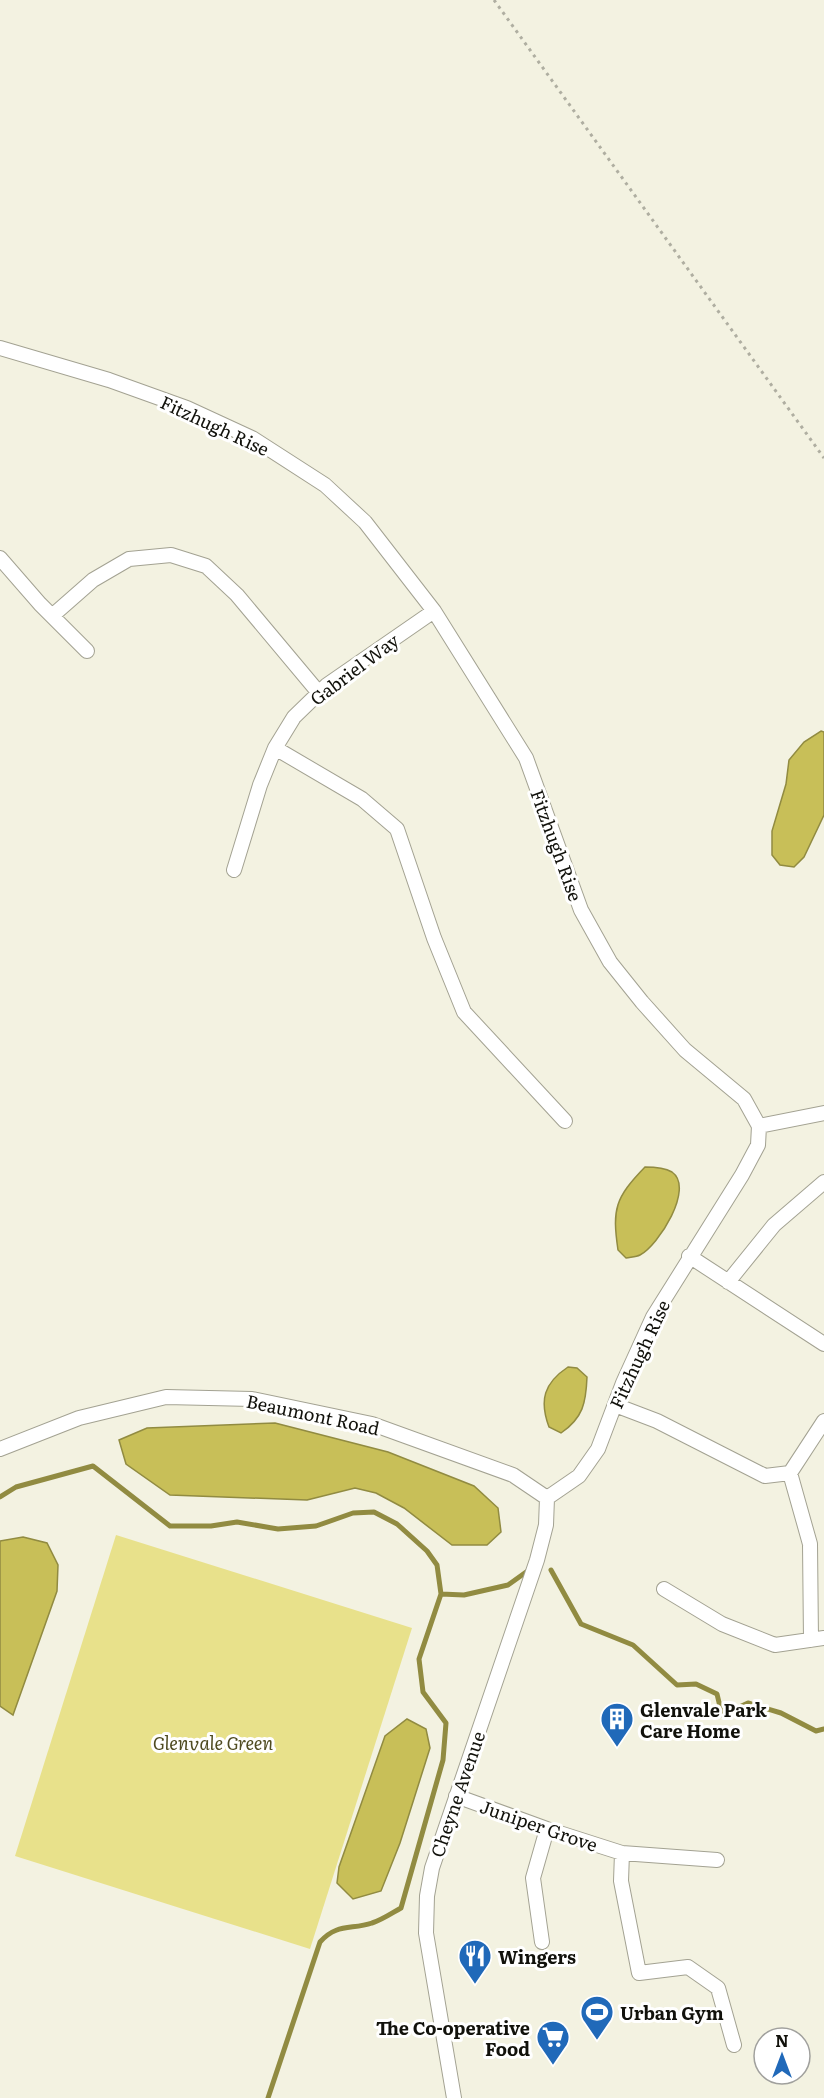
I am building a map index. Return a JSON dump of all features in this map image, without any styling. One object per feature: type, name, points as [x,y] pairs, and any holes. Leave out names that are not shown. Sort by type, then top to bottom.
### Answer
[{"type":"street","name":"Fitzhugh Rise","points":[[0,348],[109,380],[187,408],[252,438],[325,485],[365,522],[434,611],[526,758],[581,910],[610,962],[685,1050],[744,1100],[759,1126],[758,1144],[742,1175],[653,1317],[598,1449],[579,1476],[547,1498]]},
{"type":"street","points":[[52,616],[93,580],[129,559],[171,555],[206,566],[237,594],[319,693]]},
{"type":"street","points":[[0,558],[87,651]]},
{"type":"street","name":"Gabriel Way","points":[[234,870],[260,785],[275,748],[294,717],[327,686],[434,611]]},
{"type":"street","points":[[275,748],[362,799],[397,829],[434,938],[464,1012],[565,1121]]},
{"type":"street","points":[[759,1126],[824,1113]]},
{"type":"street","points":[[728,1282],[774,1225],[824,1182]]},
{"type":"street","points":[[689,1257],[824,1344]]},
{"type":"street","name":"Beaumont Road","points":[[0,1449],[79,1418],[166,1397],[252,1399],[372,1424],[513,1475],[547,1498]]},
{"type":"street","points":[[615,1404],[657,1421],[765,1476],[790,1473]]},
{"type":"street","points":[[664,1589],[722,1624],[775,1645],[817,1639],[810,1544],[790,1473],[824,1421]]},
{"type":"street","name":"Cheyne Avenue","points":[[454,2098],[426,1933],[427,1896],[432,1868],[531,1581],[546,1525],[547,1498]]},
{"type":"street","name":"Juniper Grove","points":[[456,1796],[622,1854],[717,1860]]},
{"type":"street","points":[[542,1942],[533,1878],[546,1829]]},
{"type":"street","name":"Juniper Grove","points":[[622,1854],[621,1881],[639,1973],[688,1967],[718,1988],[734,2045]]},
{"type":"path","points":[[494,0],[824,458]]},
{"type":"green space","name":"Glenvale Green","points":[[116,1535],[412,1628],[310,1949],[15,1856]]},
{"type":"shaded area","points":[[821,731],[824,732],[824,815],[804,857],[794,867],[780,865],[772,855],[772,831],[786,784],[789,760],[804,742]]},
{"type":"shaded area","points":[[645,1167],[672,1172],[678,1180],[677,1203],[664,1229],[647,1250],[635,1257],[626,1258],[618,1250],[616,1214],[627,1187]]},
{"type":"shaded area","points":[[568,1367],[577,1368],[587,1377],[584,1402],[579,1416],[561,1433],[549,1427],[544,1400],[554,1379]]},
{"type":"shaded area","points":[[275,1423],[388,1452],[474,1486],[498,1508],[501,1532],[487,1545],[452,1545],[404,1508],[376,1493],[355,1488],[307,1500],[170,1495],[126,1464],[119,1440],[147,1428]]},
{"type":"shaded area","points":[[23,1537],[47,1543],[58,1565],[57,1591],[13,1715],[0,1706],[0,1541]]},
{"type":"shaded area","points":[[407,1719],[426,1729],[430,1748],[400,1843],[381,1891],[353,1899],[337,1883],[339,1867],[385,1736]]},
{"type":"waterway","points":[[0,1497],[16,1487],[93,1466],[170,1526],[211,1526],[237,1522],[278,1529],[316,1526],[353,1513],[374,1512],[397,1524],[427,1551],[437,1565],[441,1594],[419,1659],[423,1692],[446,1723],[443,1760],[401,1908],[376,1922],[338,1929],[320,1942],[268,2098]]},
{"type":"waterway","points":[[441,1594],[464,1595],[508,1585],[529,1570]]},
{"type":"waterway","points":[[551,1570],[581,1624],[633,1645],[677,1685],[696,1684],[717,1694],[722,1715],[748,1703],[781,1713],[816,1731],[824,1729]]},
{"type":"place","name":"Glenvale Park Care Home","points":[[617,1748]]},
{"type":"place","name":"Wingers","points":[[475,1985]]},
{"type":"place","name":"Urban Gym","points":[[597,2041]]},
{"type":"place","name":"The Co-operative Food","points":[[553,2066]]}]
